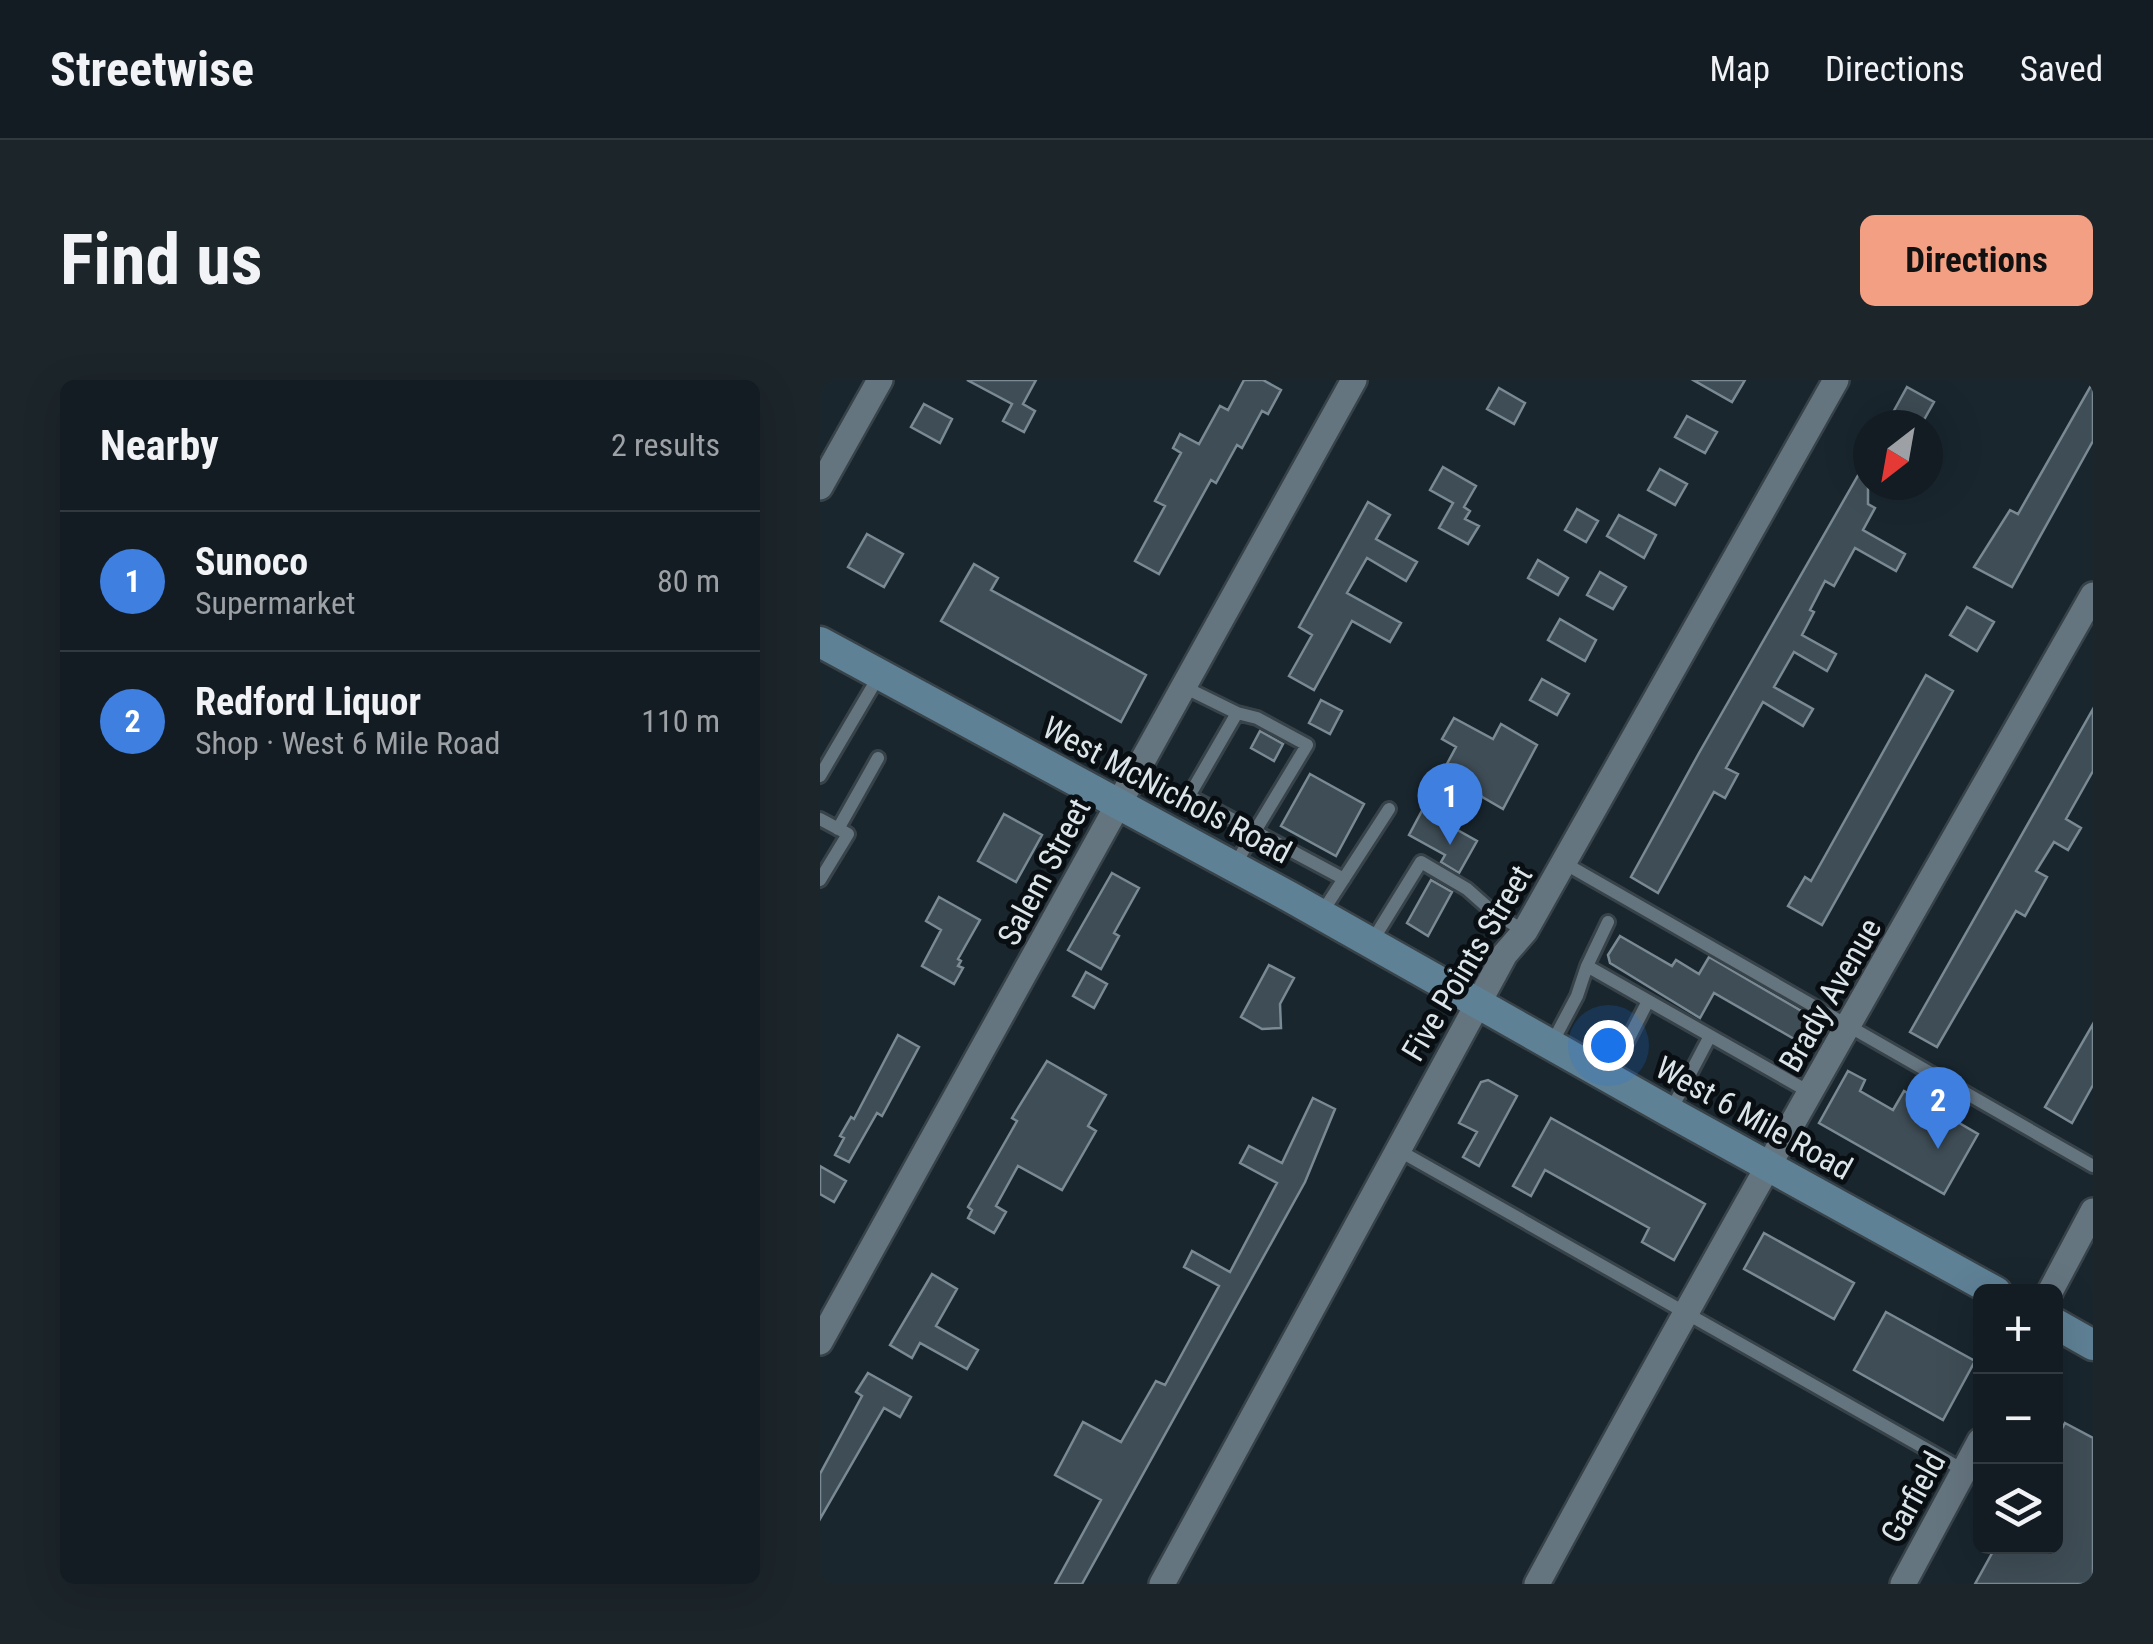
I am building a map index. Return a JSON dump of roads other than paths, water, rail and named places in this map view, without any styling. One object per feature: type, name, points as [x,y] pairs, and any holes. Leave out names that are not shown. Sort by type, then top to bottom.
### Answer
[{"type":"main road","name":"West McNichols Road","points":[[820,642],[1479,1004]]},
{"type":"main road","name":"West 6 Mile Road","points":[[1479,1004],[1982,1284]]},
{"type":"main road","points":[[2063,1328],[2093,1345]]},
{"type":"street","points":[[820,488],[880,380]]},
{"type":"street","name":"Salem Street","points":[[820,1342],[1354,380]]},
{"type":"street","name":"Five Points Street","points":[[1162,1584],[1505,954],[1526,931],[1836,380]]},
{"type":"street","name":"Brady Avenue","points":[[1537,1584],[1684,1313],[2093,595]]},
{"type":"street","points":[[2055,1284],[2089,1229]]},
{"type":"street","name":"Garfield","points":[[1903,1584],[1973,1455]]},
{"type":"lane","points":[[820,776],[880,674]]},
{"type":"lane","points":[[1182,686],[1237,713],[1257,718],[1306,745],[1234,866]]},
{"type":"lane","points":[[1237,713],[1189,796],[1344,879]]},
{"type":"lane","points":[[838,828],[878,758]]},
{"type":"lane","points":[[1321,914],[1389,809]]},
{"type":"lane","points":[[820,820],[848,834],[820,880]]},
{"type":"lane","points":[[1371,942],[1421,862],[1468,889],[1494,913],[1526,931]]},
{"type":"lane","points":[[1564,863],[2093,1166]]},
{"type":"lane","points":[[1551,1044],[1577,996],[1608,922]]},
{"type":"lane","points":[[1587,966],[1811,1093]]},
{"type":"lane","points":[[1608,1077],[1648,1001]]},
{"type":"lane","points":[[1670,1112],[1710,1036]]},
{"type":"lane","points":[[1398,1150],[1964,1471]]},
{"type":"place","name":"Sunoco","points":[[1450,845]]},
{"type":"place","name":"Redford Liquor","points":[[1938,1149]]}]
